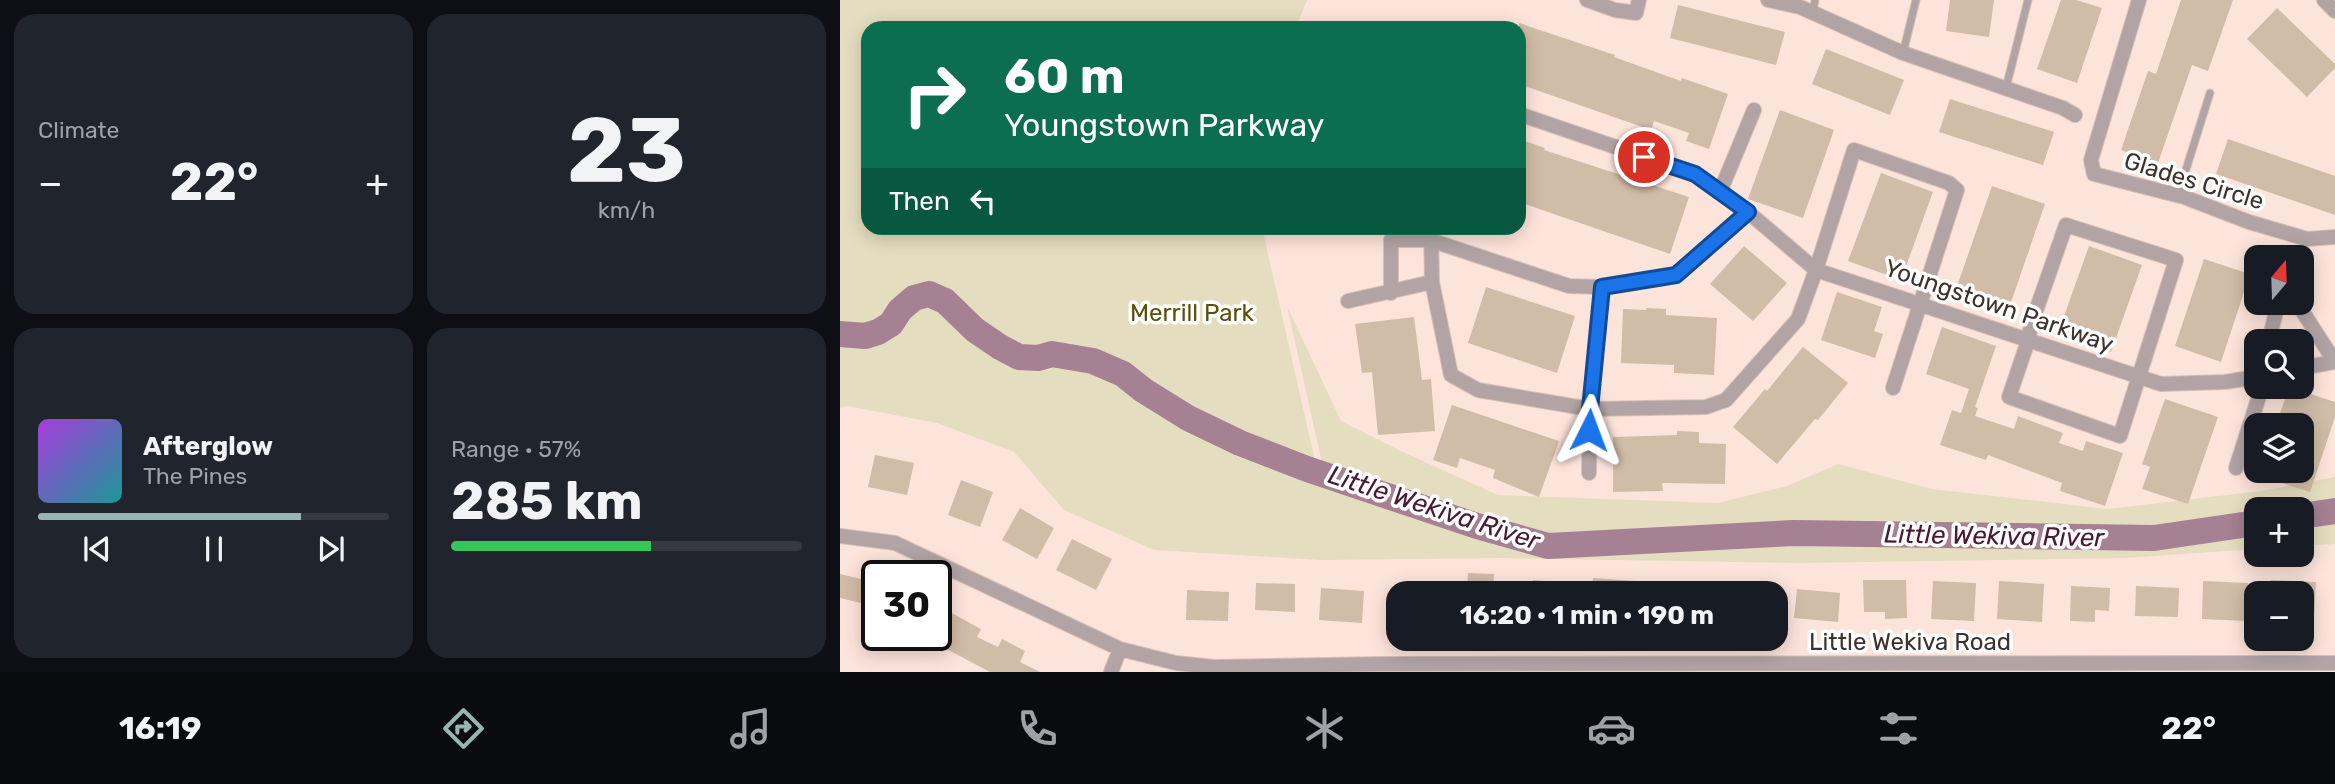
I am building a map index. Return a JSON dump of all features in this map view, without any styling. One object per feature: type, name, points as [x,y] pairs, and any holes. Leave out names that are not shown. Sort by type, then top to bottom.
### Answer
[{"type":"street","points":[[1587,0],[1615,10],[1636,13],[1639,0]]},
{"type":"street","points":[[1768,0],[1800,7],[1814,6],[1903,53],[2063,108],[2076,115]]},
{"type":"street","name":"Glades Circle","points":[[2138,0],[2091,160],[2094,174],[2178,196],[2249,222],[2307,239],[2335,237]]},
{"type":"street","points":[[2324,0],[2335,11]]},
{"type":"street","points":[[1720,192],[1754,110]]},
{"type":"street","name":"Youngstown Parkway","points":[[1526,116],[1695,174],[1748,212],[1816,270],[2161,384],[2244,379]]},
{"type":"street","points":[[1431,235],[1432,282],[1451,375],[1478,390],[1590,409],[1706,407],[1726,400],[1798,318],[1854,149],[1949,183],[1957,190],[1892,388]]},
{"type":"street","points":[[1434,235],[1569,286],[1602,287],[1676,275],[1748,212]]},
{"type":"street","points":[[2066,225],[2176,260],[2137,376],[2137,386],[2120,436],[2009,397],[2066,225]]},
{"type":"street","points":[[1391,293],[1391,240],[1424,235]]},
{"type":"street","points":[[1348,302],[1432,282]]},
{"type":"street","points":[[1589,473],[1590,409],[1602,287]]},
{"type":"street","points":[[2305,315],[2335,362],[2314,366]]},
{"type":"street","points":[[2236,468],[2258,399]]},
{"type":"street","name":"Little Wekiva Road","points":[[840,536],[895,543],[1119,649],[1176,663],[1214,667],[1879,669],[2256,667],[2335,663]]},
{"type":"street","points":[[1111,672],[1119,649]]},
{"type":"lane","points":[[1903,53],[1916,0]]},
{"type":"lane","points":[[2006,88],[2028,0]]},
{"type":"lane","points":[[2178,196],[2210,93]]},
{"type":"green space","name":"Merrill Park","points":[[840,0],[1307,0],[1299,21],[861,21],[861,235],[1264,235],[1316,465],[1262,447],[1194,415],[1123,372],[1094,359],[1049,352],[1019,355],[976,329],[948,300],[927,291],[907,297],[886,322],[861,329],[840,326]]},
{"type":"green space","points":[[926,299],[944,307],[973,336],[1016,361],[1049,360],[1091,366],[1120,379],[1191,422],[1260,454],[1313,472],[1321,469],[1322,463],[1287,306],[1341,421],[1498,495],[1718,503],[1787,486],[1838,464],[1932,489],[2108,509],[2261,491],[2335,477],[2335,544],[2314,545],[2314,497],[2244,497],[2244,550],[2125,558],[1798,563],[1500,558],[1320,560],[1154,550],[1064,510],[1014,452],[937,423],[847,406],[840,408],[840,333],[879,333],[890,327],[909,307]]},
{"type":"building","points":[[1950,0],[1994,0],[1989,37],[1946,31]]},
{"type":"building","points":[[2061,0],[2076,0],[2102,8],[2077,83],[2037,69]]},
{"type":"building","points":[[2181,0],[2233,0],[2208,71],[2192,65],[2158,163],[2121,150],[2148,71],[2156,74]]},
{"type":"building","points":[[1678,5],[1785,32],[1776,65],[1670,38]]},
{"type":"building","points":[[2277,8],[2335,64],[2335,68],[2307,97],[2247,39]]},
{"type":"building","points":[[1526,25],[1615,55],[1614,57],[1681,81],[1682,78],[1728,94],[1709,149],[1686,141],[1689,133],[1654,121],[1651,130],[1526,86]]},
{"type":"building","points":[[1826,49],[1904,80],[1890,115],[1812,84]]},
{"type":"building","points":[[1950,99],[2054,132],[2043,165],[1939,132]]},
{"type":"building","points":[[1780,110],[1834,130],[1803,218],[1748,199]]},
{"type":"building","points":[[2228,139],[2335,176],[2335,215],[2216,174]]},
{"type":"building","points":[[1526,141],[1545,148],[1544,150],[1689,197],[1670,254],[1526,204]]},
{"type":"building","points":[[1881,173],[1933,192],[1901,280],[1848,261]]},
{"type":"building","points":[[1992,186],[2045,204],[2008,311],[1955,292]]},
{"type":"building","points":[[1744,246],[1787,283],[1753,321],[1710,284]]},
{"type":"building","points":[[2089,246],[2142,265],[2111,352],[2058,333]]},
{"type":"building","points":[[2204,259],[2244,272],[2244,292],[2221,362],[2175,346]]},
{"type":"building","points":[[1486,287],[1575,316],[1557,373],[1468,343]]},
{"type":"building","points":[[1837,292],[1882,307],[1874,331],[1883,334],[1875,358],[1821,340]]},
{"type":"building","points":[[1623,309],[1666,309],[1666,315],[1717,318],[1714,375],[1674,373],[1674,365],[1621,363]]},
{"type":"building","points":[[1414,317],[1422,380],[1431,379],[1435,431],[1378,435],[1372,372],[1362,373],[1355,324]]},
{"type":"building","points":[[1942,327],[1996,346],[1975,407],[1978,408],[1975,416],[2014,429],[2018,416],[2063,433],[2059,443],[2083,451],[2086,441],[2123,453],[2105,506],[2060,491],[2062,483],[1988,455],[1986,460],[1940,445],[1952,410],[1961,413],[1969,389],[1926,374]]},
{"type":"building","points":[[1803,347],[1848,383],[1777,464],[1733,427]]},
{"type":"building","points":[[2314,395],[2335,402],[2335,417],[2314,480],[2314,413],[2280,413],[2285,399],[2314,399]]},
{"type":"building","points":[[2165,399],[2218,417],[2188,504],[2142,489],[2150,467],[2142,464]]},
{"type":"building","points":[[1452,405],[1559,441],[1539,497],[1493,478],[1495,470],[1460,458],[1457,468],[1433,460]]},
{"type":"building","points":[[1677,431],[1699,432],[1699,443],[1726,444],[1725,484],[1662,483],[1663,491],[1613,492],[1613,437],[1677,435]]},
{"type":"building","points":[[875,455],[914,463],[907,495],[868,487]]},
{"type":"building","points":[[961,480],[993,492],[980,527],[948,515]]},
{"type":"building","points":[[2282,483],[2313,483],[2310,492]]},
{"type":"building","points":[[1020,508],[1054,528],[1037,559],[1002,540]]},
{"type":"building","points":[[1072,539],[1112,559],[1096,590],[1056,570]]},
{"type":"building","points":[[1468,573],[1494,574],[1494,581],[1468,581]]},
{"type":"building","points":[[840,574],[861,579],[861,603],[840,598]]},
{"type":"building","points":[[1593,578],[1635,581],[1593,581]]},
{"type":"building","points":[[1863,580],[1906,580],[1907,618],[1885,619],[1885,612],[1864,612]]},
{"type":"building","points":[[1933,581],[1976,583],[1974,621],[1931,619]]},
{"type":"building","points":[[1999,581],[2044,584],[2042,622],[1997,619]]},
{"type":"building","points":[[2203,581],[2244,583],[2244,621],[2202,619]]},
{"type":"building","points":[[2314,582],[2316,582],[2314,620]]},
{"type":"building","points":[[1256,583],[1295,584],[1295,612],[1255,610]]},
{"type":"building","points":[[2071,586],[2110,588],[2109,611],[2095,610],[2095,622],[2070,621]]},
{"type":"building","points":[[2136,586],[2179,588],[2178,617],[2135,616]]},
{"type":"building","points":[[1321,588],[1364,591],[1362,623],[1319,620]]},
{"type":"building","points":[[1797,589],[1840,593],[1838,622],[1794,618]]},
{"type":"building","points":[[1187,590],[1229,592],[1228,621],[1186,620]]},
{"type":"building","points":[[952,613],[981,629],[977,637],[998,647],[1002,639],[1025,651],[1020,662],[1040,672],[990,672],[950,651]]},
{"type":"waterway","name":"Little Wekiva River","points":[[840,334],[865,336],[878,332],[891,324],[900,310],[914,298],[929,294],[945,301],[975,330],[1019,357],[1038,358],[1052,354],[1093,361],[1123,374],[1188,418],[1240,443],[1307,469],[1477,526],[1548,546],[1793,533],[2154,538],[2244,525]]},
{"type":"waterway","name":"Little Wekiva River","points":[[2314,514],[2335,511]]},
{"type":"route","points":[[1589,430],[1602,287],[1676,275],[1748,212],[1695,174],[1644,157]]}]
